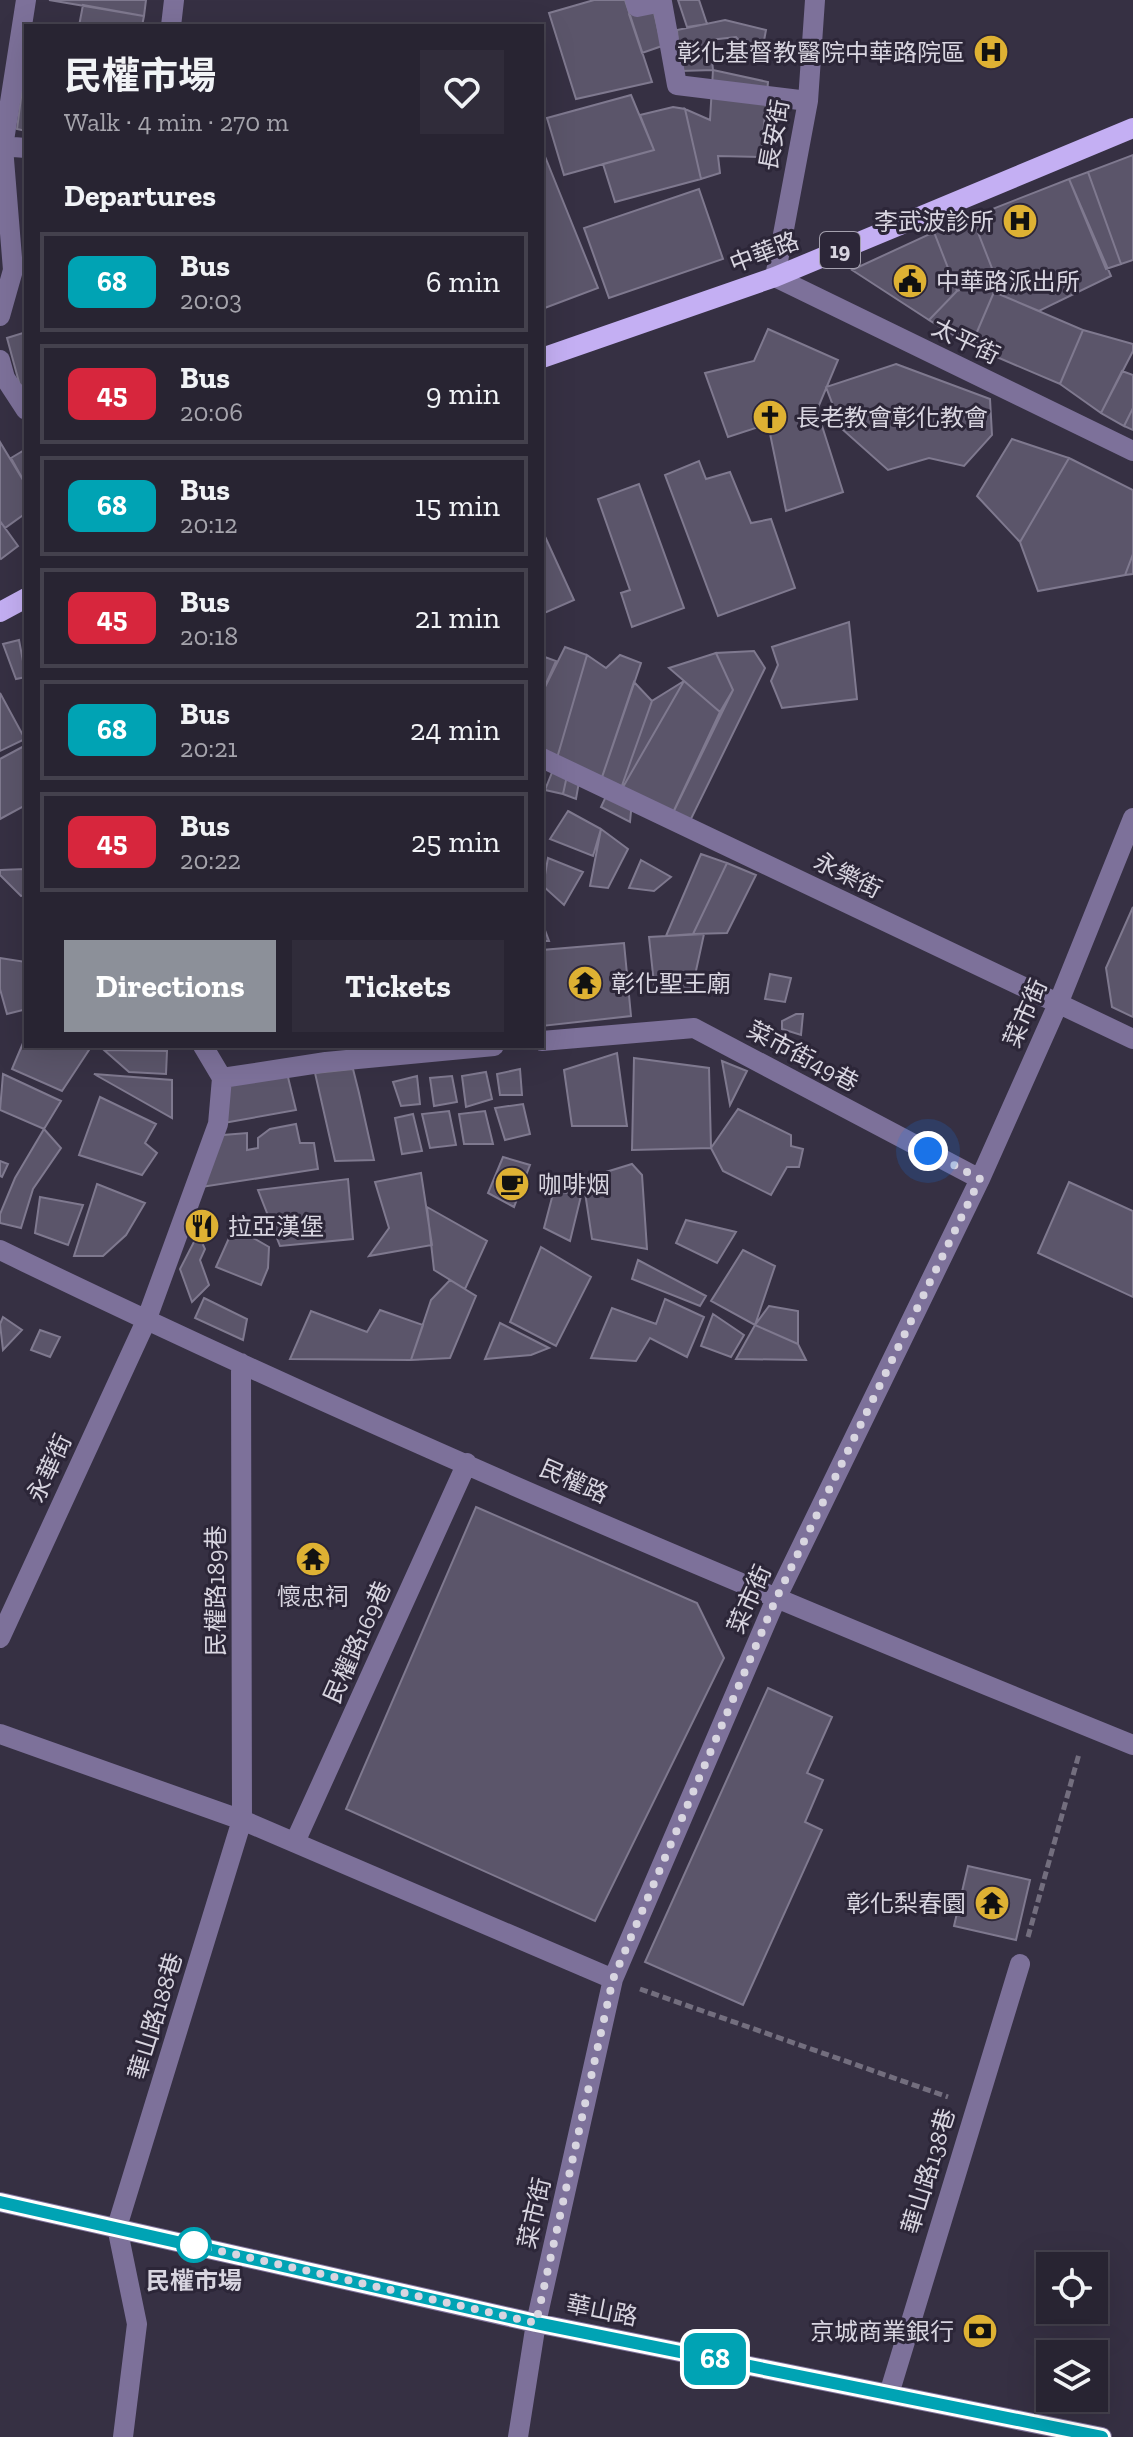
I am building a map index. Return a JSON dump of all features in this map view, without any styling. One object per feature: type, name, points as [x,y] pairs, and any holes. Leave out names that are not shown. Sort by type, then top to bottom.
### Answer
[{"type":"main road","name":"中華路","points":[[544,357],[775,277],[1133,128]]},
{"type":"main road","points":[[0,612],[24,599]]},
{"type":"street","points":[[0,316],[13,270],[2,146],[26,0]]},
{"type":"street","points":[[171,24],[174,0]]},
{"type":"street","points":[[635,0],[637,7],[662,2],[677,85],[808,101]]},
{"type":"street","name":"長安街","points":[[775,277],[808,101],[815,0]]},
{"type":"street","points":[[2,146],[24,148]]},
{"type":"street","name":"太平街","points":[[775,277],[1133,451]]},
{"type":"street","points":[[2,372],[24,407]]},
{"type":"street","name":"永樂街","points":[[544,759],[1133,1039]]},
{"type":"street","name":"菜市街","points":[[518,2437],[536,2323],[613,1979],[776,1599],[980,1179],[1058,1004],[1133,818]]},
{"type":"street","name":"菜市街49巷","points":[[544,1041],[694,1028],[980,1179]]},
{"type":"street","points":[[204,1048],[222,1078],[326,1062],[473,1048]]},
{"type":"street","name":"永華街","points":[[0,1638],[146,1321],[218,1124],[222,1078]]},
{"type":"street","name":"民權路","points":[[0,1250],[146,1321],[776,1599],[1133,1745]]},
{"type":"street","name":"民權路189巷","points":[[241,1363],[242,1820]]},
{"type":"street","name":"民權路169巷","points":[[295,1842],[467,1463]]},
{"type":"street","points":[[0,1734],[242,1820],[613,1979]]},
{"type":"street","name":"華山路188巷","points":[[117,2227],[242,1820]]},
{"type":"street","name":"華山路138巷","points":[[889,2394],[1020,1964]]},
{"type":"street","name":"華山路","points":[[0,2202],[536,2323],[1102,2437]]},
{"type":"street","points":[[117,2227],[137,2324],[123,2437]]},
{"type":"path","points":[[1020,1964],[1086,1726]]},
{"type":"path","points":[[613,1979],[975,2106]]},
{"type":"building","points":[[49,0],[146,0],[144,16]]},
{"type":"building","points":[[594,0],[625,0],[652,82],[576,99],[549,13]]},
{"type":"building","points":[[678,0],[699,0],[707,24],[687,27]]},
{"type":"building","points":[[652,4],[662,46],[642,53],[629,14]]},
{"type":"building","points":[[83,5],[144,16],[142,24],[79,24]]},
{"type":"building","points":[[725,20],[766,30],[763,46],[745,47],[736,37],[710,40],[713,70],[680,71],[677,30]]},
{"type":"building","points":[[713,70],[768,82],[761,157],[718,156],[720,173],[701,179],[685,109],[710,120]]},
{"type":"building","points":[[23,82],[24,82],[24,131],[17,129]]},
{"type":"building","points":[[631,95],[654,150],[564,175],[547,118]]},
{"type":"building","points":[[673,107],[685,109],[701,179],[615,202],[603,164],[654,150],[640,115]]},
{"type":"building","points":[[544,154],[598,288],[544,308]]},
{"type":"building","points":[[1133,155],[1133,260],[1121,264],[1088,172]]},
{"type":"building","points":[[1088,172],[1121,264],[1106,269],[1069,179]]},
{"type":"building","points":[[1069,179],[1111,276],[1039,311],[994,292],[995,276],[972,217]]},
{"type":"building","points":[[699,189],[723,259],[609,298],[584,228]]},
{"type":"building","points":[[972,217],[995,276],[957,291],[934,232]]},
{"type":"building","name":"中華路派出所","points":[[934,232],[957,291],[929,320],[852,270]]},
{"type":"building","points":[[995,276],[994,292],[971,346],[929,320],[957,291]]},
{"type":"building","points":[[994,292],[1083,330],[1060,384],[971,346]]},
{"type":"building","name":"長老教會彰化教會","points":[[768,329],[838,360],[817,410],[843,492],[786,511],[768,424],[728,437],[705,373],[754,361]]},
{"type":"building","points":[[1083,330],[1133,344],[1133,351],[1101,413],[1060,384]]},
{"type":"building","points":[[24,333],[24,385],[20,386],[7,338]]},
{"type":"building","points":[[896,364],[990,399],[992,435],[964,466],[929,458],[888,470],[842,429],[826,387]]},
{"type":"building","points":[[1122,371],[1133,375],[1133,408],[1124,426],[1101,413]]},
{"type":"building","points":[[1133,408],[1133,430],[1124,426]]},
{"type":"building","points":[[1012,439],[1069,458],[1020,542],[977,496]]},
{"type":"building","points":[[0,442],[24,482],[24,514],[5,528],[0,521]]},
{"type":"building","points":[[24,450],[24,481],[11,458]]},
{"type":"building","points":[[1069,458],[1133,490],[1133,554],[1125,575],[1038,591],[1020,542]]},
{"type":"building","points":[[699,461],[706,479],[730,472],[751,523],[771,519],[795,588],[718,616],[665,475]]},
{"type":"building","points":[[639,484],[684,608],[632,627],[621,593],[630,590],[598,499]]},
{"type":"building","points":[[0,521],[18,546],[1,559],[0,558]]},
{"type":"building","points":[[544,534],[574,600],[544,613]]},
{"type":"building","points":[[1133,554],[1133,574],[1125,575]]},
{"type":"building","points":[[849,622],[857,699],[782,708],[771,681],[778,665],[772,647]]},
{"type":"building","points":[[19,640],[24,677],[16,679],[3,644]]},
{"type":"building","points":[[565,647],[587,655],[555,765],[544,759],[544,689]]},
{"type":"building","points":[[754,651],[765,668],[687,827],[670,819],[733,690],[716,653]]},
{"type":"building","points":[[716,653],[733,690],[720,712],[669,668]]},
{"type":"building","points":[[587,655],[606,668],[620,655],[641,663],[599,786],[555,765]]},
{"type":"building","points":[[544,657],[556,661],[544,688]]},
{"type":"building","points":[[684,681],[619,794],[652,701]]},
{"type":"building","points":[[684,681],[720,712],[670,819],[619,794]]},
{"type":"building","points":[[634,682],[652,701],[619,794],[599,786]]},
{"type":"building","points":[[0,693],[24,739],[0,751]]},
{"type":"building","points":[[24,746],[24,806],[0,819],[0,759]]},
{"type":"building","points":[[555,765],[568,771],[563,794],[545,790]]},
{"type":"building","points":[[568,771],[580,776],[576,799],[563,794]]},
{"type":"building","points":[[609,790],[632,801],[630,822],[601,807]]},
{"type":"building","points":[[568,811],[601,829],[593,856],[550,839]]},
{"type":"building","points":[[601,829],[628,849],[608,888],[590,886]]},
{"type":"building","points":[[701,854],[727,863],[693,934],[666,936]]},
{"type":"building","points":[[548,858],[583,872],[564,905],[544,887]]},
{"type":"building","points":[[641,860],[671,877],[654,891],[629,888]]},
{"type":"building","points":[[727,863],[756,875],[727,933],[693,934]]},
{"type":"building","points":[[24,869],[24,895],[21,896],[0,875],[0,870]]},
{"type":"building","points":[[1133,907],[1133,1017],[1112,1007],[1106,968]]},
{"type":"building","points":[[704,934],[692,989],[655,993],[649,937]]},
{"type":"building","name":"彰化聖王廟","points":[[624,943],[631,1016],[544,1026],[544,950]]},
{"type":"building","points":[[0,958],[24,962],[23,1010],[7,1014],[0,989]]},
{"type":"building","points":[[770,974],[791,978],[785,1002],[765,999]]},
{"type":"building","points":[[803,1014],[801,1035],[782,1029],[782,1021]]},
{"type":"building","points":[[24,1041],[24,1048],[89,1050],[62,1091],[12,1069]]},
{"type":"building","points":[[104,1050],[167,1051],[166,1074],[129,1072]]},
{"type":"building","points":[[617,1053],[627,1126],[572,1126],[564,1070]]},
{"type":"building","points":[[634,1058],[709,1068],[711,1148],[632,1150]]},
{"type":"building","points":[[722,1061],[747,1071],[730,1105]]},
{"type":"building","points":[[286,1069],[296,1110],[218,1124],[222,1078]]},
{"type":"building","points":[[353,1069],[374,1160],[335,1161],[315,1073]]},
{"type":"building","points":[[520,1069],[522,1095],[500,1095],[497,1074]]},
{"type":"building","points":[[486,1072],[492,1099],[466,1107],[462,1076]]},
{"type":"building","points":[[3,1074],[61,1101],[44,1129],[0,1110]]},
{"type":"building","points":[[94,1074],[172,1080],[172,1118]]},
{"type":"building","points":[[417,1076],[420,1104],[401,1106],[393,1082]]},
{"type":"building","points":[[452,1076],[457,1102],[434,1106],[430,1078]]},
{"type":"building","points":[[100,1097],[156,1124],[145,1143],[157,1153],[142,1175],[79,1155]]},
{"type":"building","points":[[523,1104],[530,1134],[505,1140],[495,1108]]},
{"type":"building","points":[[738,1109],[791,1135],[791,1146],[803,1149],[799,1167],[787,1167],[771,1195],[723,1171],[711,1148]]},
{"type":"building","points":[[449,1111],[456,1145],[430,1148],[422,1114]]},
{"type":"building","points":[[485,1111],[493,1144],[464,1144],[459,1114]]},
{"type":"building","points":[[413,1114],[422,1151],[402,1154],[395,1118]]},
{"type":"building","points":[[296,1124],[300,1143],[314,1143],[318,1169],[195,1188],[223,1135],[247,1133],[247,1150],[258,1148],[258,1138],[270,1129]]},
{"type":"building","points":[[44,1129],[61,1148],[33,1189],[21,1228],[0,1223],[0,1214],[15,1178]]},
{"type":"building","points":[[503,1157],[530,1165],[514,1207],[488,1193]]},
{"type":"building","points":[[0,1161],[8,1164],[2,1177],[0,1176]]},
{"type":"building","points":[[632,1164],[642,1175],[647,1249],[592,1239],[583,1179]]},
{"type":"building","points":[[421,1173],[432,1245],[369,1256],[389,1228],[375,1182]]},
{"type":"building","points":[[348,1179],[353,1239],[280,1246],[258,1190]]},
{"type":"building","points":[[1069,1182],[1133,1211],[1133,1297],[1038,1253]]},
{"type":"building","points":[[97,1184],[145,1203],[126,1235],[103,1256],[74,1256]]},
{"type":"building","points":[[554,1190],[581,1196],[570,1241],[544,1228]]},
{"type":"building","points":[[40,1197],[83,1205],[68,1245],[35,1233]]},
{"type":"building","points":[[427,1207],[487,1241],[465,1289],[434,1270]]},
{"type":"building","points":[[686,1220],[736,1232],[717,1263],[676,1243]]},
{"type":"building","points":[[234,1227],[269,1247],[268,1268],[261,1285],[216,1267]]},
{"type":"building","points":[[198,1234],[205,1249],[200,1260],[209,1285],[192,1302],[180,1269]]},
{"type":"building","points":[[541,1247],[591,1277],[556,1346],[510,1322]]},
{"type":"building","points":[[743,1250],[775,1266],[755,1325],[711,1301]]},
{"type":"building","points":[[638,1260],[706,1296],[700,1306],[632,1279]]},
{"type":"building","points":[[450,1280],[476,1296],[450,1358],[411,1360],[431,1300]]},
{"type":"building","points":[[204,1298],[247,1319],[243,1340],[195,1318]]},
{"type":"building","points":[[665,1299],[704,1317],[687,1357],[650,1338],[636,1361],[591,1358],[612,1308],[656,1324]]},
{"type":"building","points":[[769,1306],[798,1311],[798,1344],[755,1325]]},
{"type":"building","points":[[380,1310],[423,1325],[411,1360],[290,1359],[311,1311],[367,1332]]},
{"type":"building","points":[[713,1314],[744,1335],[731,1357],[701,1346]]},
{"type":"building","points":[[3,1317],[22,1330],[3,1350],[0,1324]]},
{"type":"building","points":[[500,1323],[549,1348],[531,1355],[485,1359]]},
{"type":"building","points":[[755,1325],[798,1344],[806,1360],[736,1359]]},
{"type":"building","points":[[40,1330],[60,1337],[50,1357],[31,1350]]},
{"type":"building","points":[[476,1507],[697,1603],[724,1658],[595,1921],[346,1809]]},
{"type":"building","points":[[768,1688],[832,1717],[807,1773],[823,1780],[805,1822],[822,1830],[743,2005],[645,1962]]},
{"type":"building","name":"彰化梨春園","points":[[968,1866],[1030,1880],[1016,1940],[954,1926]]},
{"type":"bus line","name":"68","points":[[0,2202],[536,2323],[1102,2437]]},
{"type":"place","name":"彰化基督教醫院中華路院區","points":[[991,52]]},
{"type":"place","name":"李武波診所","points":[[1020,221]]},
{"type":"place","name":"中華路派出所","points":[[910,281]]},
{"type":"place","name":"長老教會彰化教會","points":[[770,417]]},
{"type":"place","name":"彰化聖王廟","points":[[585,983]]},
{"type":"place","name":"咖啡烟","points":[[512,1184]]},
{"type":"place","name":"拉亞漢堡","points":[[202,1226]]},
{"type":"place","name":"懷忠祠","points":[[313,1559]]},
{"type":"place","name":"彰化梨春園","points":[[992,1903]]},
{"type":"place","name":"民權市場","points":[[194,2245]]},
{"type":"place","name":"京城商業銀行","points":[[980,2331]]},
{"type":"route","points":[[194,2245],[536,2323],[613,1979],[776,1599],[980,1179],[928,1151]]}]
